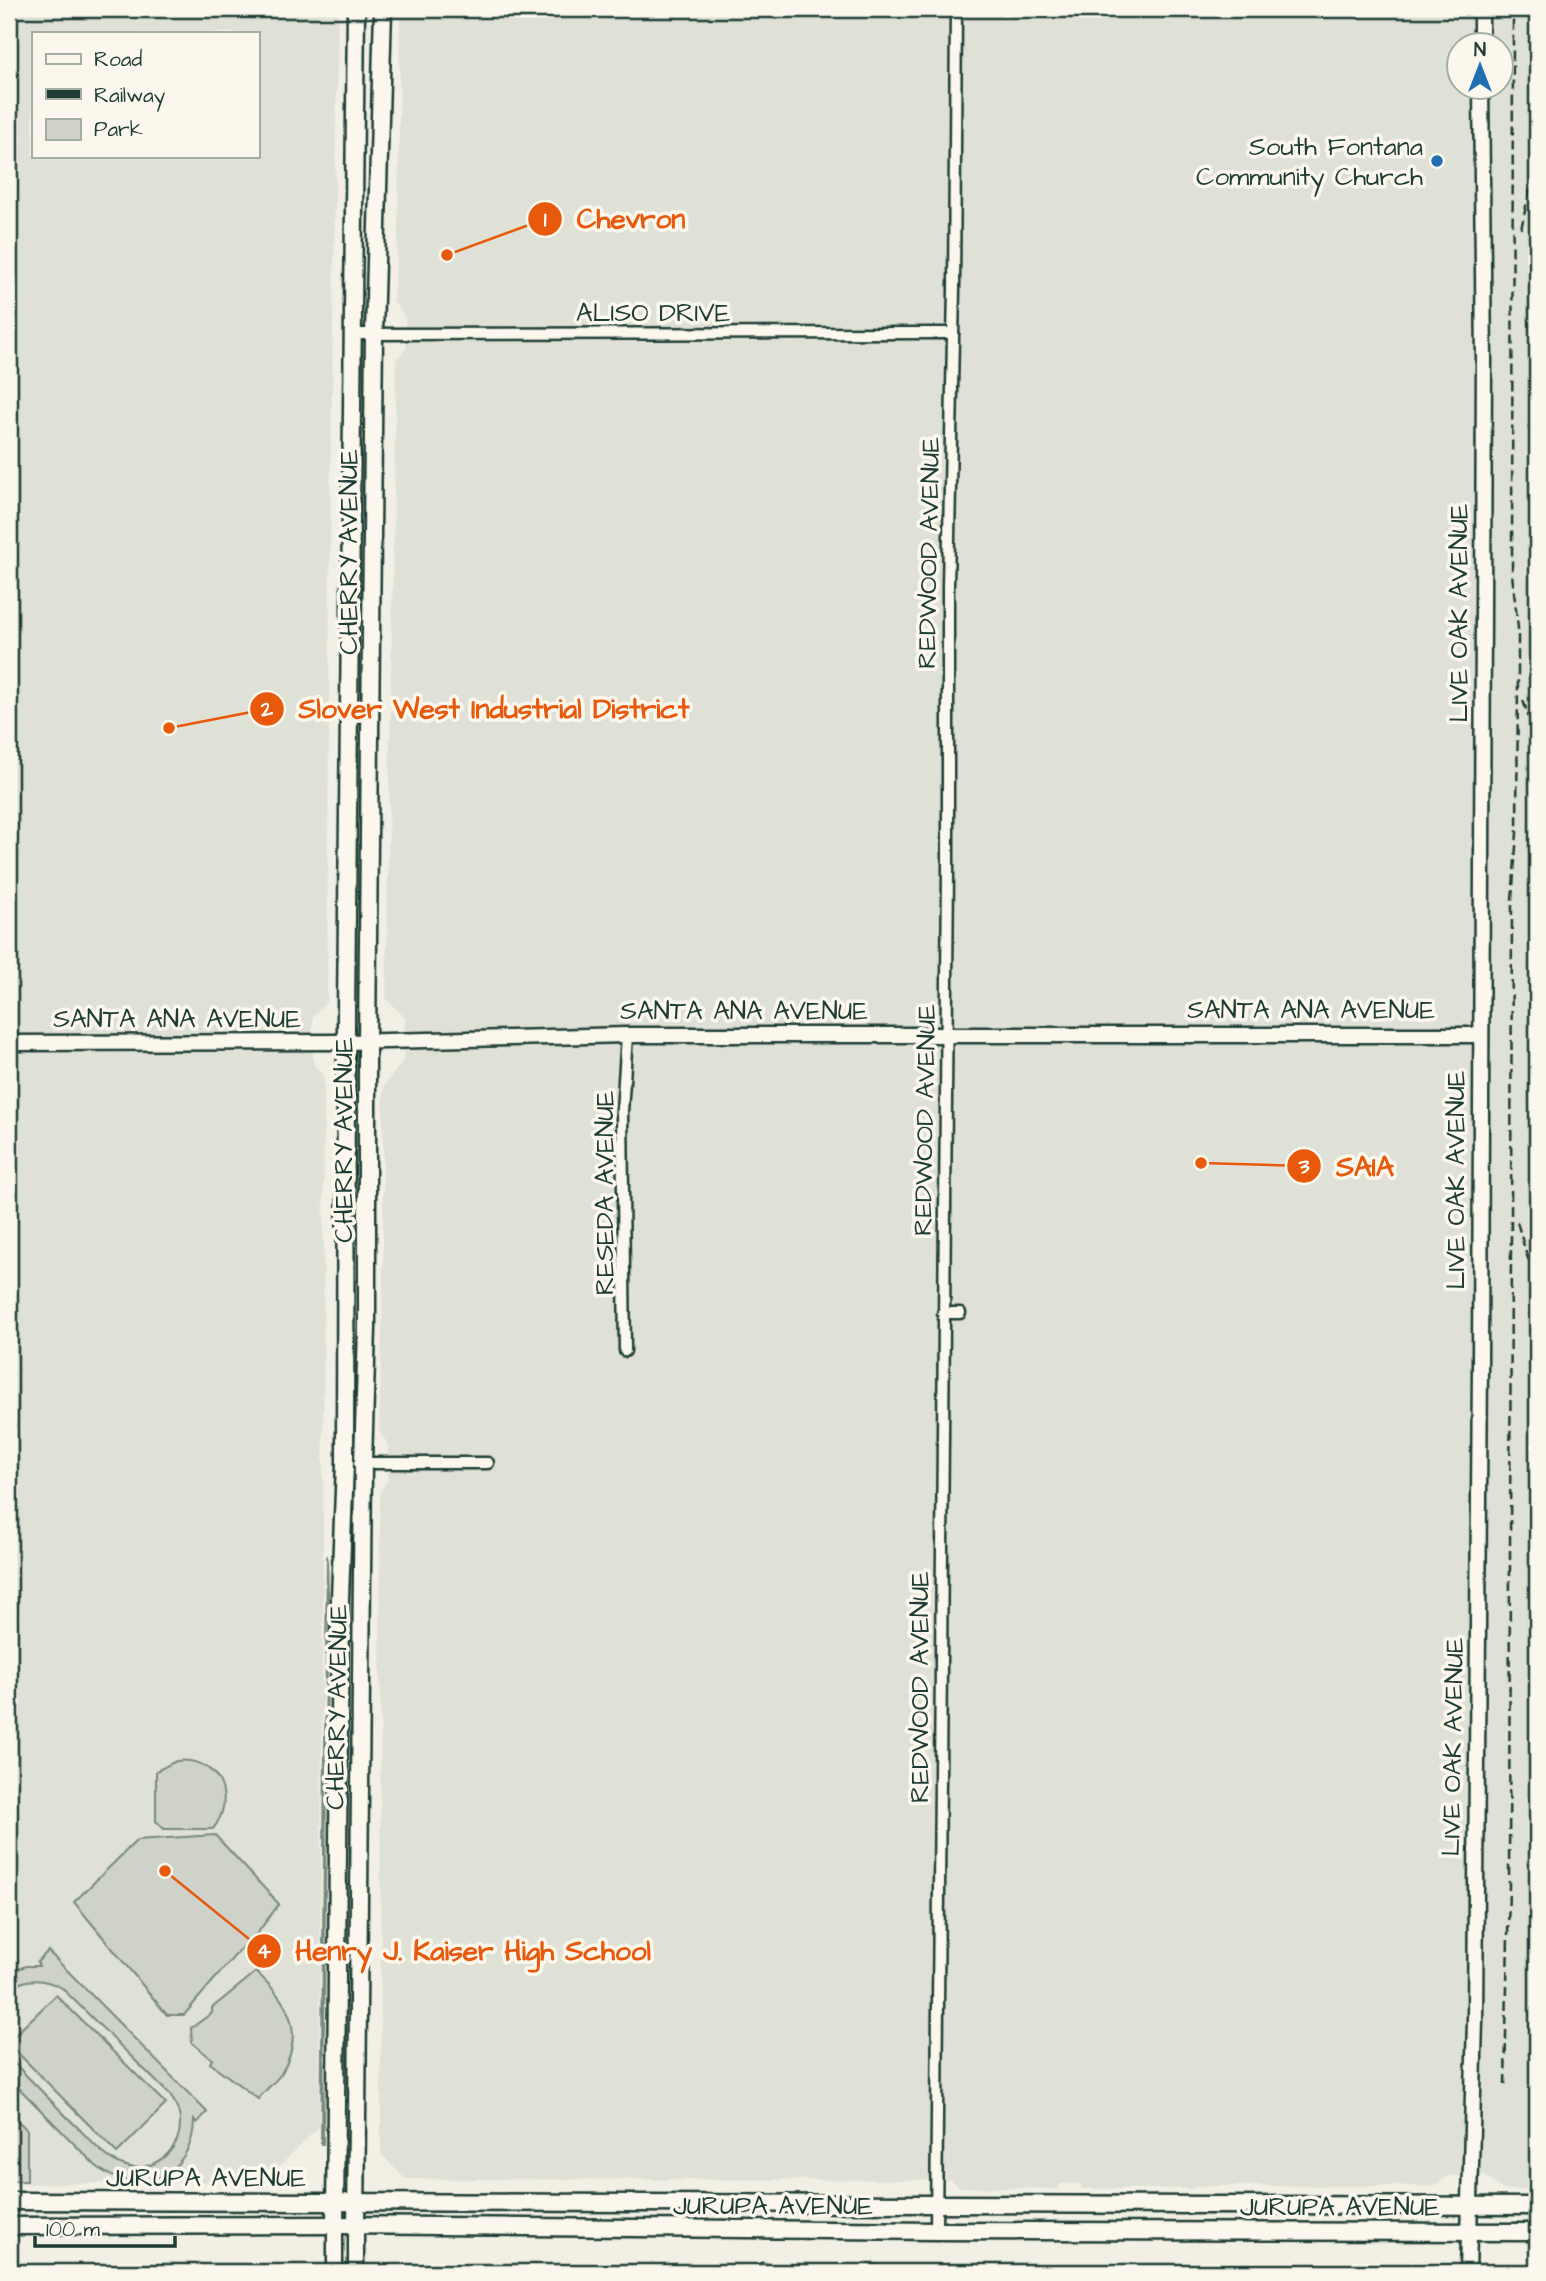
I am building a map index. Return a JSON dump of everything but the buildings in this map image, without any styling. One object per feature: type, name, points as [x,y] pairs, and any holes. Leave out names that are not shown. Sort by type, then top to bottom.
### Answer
[{"type":"main road","name":"CHERRY AVENUE","points":[[335,2225],[340,1637],[345,1463],[346,1042],[356,9]]},
{"type":"main road","name":"CHERRY AVENUE","points":[[356,2226],[363,1463],[367,1328],[374,334],[383,9]]},
{"type":"main road","name":"JURUPA AVENUE","points":[[9,2201],[1537,2206]]},
{"type":"main road","name":"JURUPA AVENUE","points":[[9,2226],[335,2225],[936,2231],[1537,2232]]},
{"type":"street","name":"REDWOOD AVENUE","points":[[936,2231],[948,869],[947,600],[956,9]]},
{"type":"street","points":[[1481,9],[1481,32]]},
{"type":"street","name":"LIVE OAK AVENUE","points":[[1468,2272],[1475,2021],[1480,1352],[1479,1035],[1484,372],[1481,102]]},
{"type":"street","name":"ALISO DRIVE","points":[[354,334],[953,333]]},
{"type":"street","name":"SANTA ANA AVENUE","points":[[9,1043],[346,1042],[627,1035],[1479,1035]]},
{"type":"street","name":"RESEDA AVENUE","points":[[625,1350],[622,1112],[627,1035]]},
{"type":"street","points":[[943,1313],[960,1313]]},
{"type":"street","points":[[345,1463],[488,1463]]},
{"type":"street","name":"CHERRY AVENUE","points":[[335,2225],[335,2272]]},
{"type":"street","name":"CHERRY AVENUE","points":[[356,2226],[356,2272]]},
{"type":"shaded area","points":[[9,9],[338,9],[327,1002],[313,1016],[313,1063],[324,1077],[319,2127],[263,2182],[9,2184]]},
{"type":"shaded area","points":[[400,9],[1537,9],[1537,2190],[1503,2190],[1485,2176],[1449,2176],[1434,2186],[1196,2186],[1192,2189],[1081,2189],[1081,2184],[1060,2184],[1059,2189],[960,2187],[951,2180],[405,2179],[381,2154],[380,1491],[388,1480],[388,1445],[379,1431],[383,1292],[383,1087],[403,1061],[405,1018],[386,999],[396,359],[407,348],[405,317],[393,301],[398,241]]},
{"type":"green space","points":[[327,1555],[329,1653],[321,2144]]},
{"type":"green space","points":[[176,1761],[203,1765],[219,1781],[224,1804],[213,1829],[164,1829],[156,1821],[156,1771]]},
{"type":"green space","points":[[215,1835],[279,1904],[252,1940],[249,1939],[184,2015],[167,2015],[74,1902],[137,1840]]},
{"type":"green space","points":[[48,1951],[207,2112],[197,2123],[194,2120],[191,2139],[184,2155],[173,2168],[160,2177],[128,2181],[111,2176],[95,2165],[9,2078],[9,2058],[97,2147],[109,2158],[123,2165],[139,2167],[154,2163],[168,2153],[177,2140],[179,2116],[169,2094],[62,1988],[35,1980],[22,1982],[9,1989],[9,1972],[26,1966],[39,1966],[37,1962]]},
{"type":"green space","points":[[256,1972],[285,2006],[293,2031],[292,2045],[281,2074],[258,2099],[210,2063],[212,2059],[192,2043],[191,2028],[212,2013],[212,2008]]},
{"type":"green space","points":[[56,1995],[166,2104],[117,2153],[9,2044]]},
{"type":"green space","points":[[9,2112],[27,2130],[27,2181],[9,2181]]},
{"type":"railway","points":[[1505,2085],[1509,1885],[1512,900],[1517,833],[1518,669],[1518,628],[1512,574],[1513,9]]},
{"type":"railway","points":[[1521,229],[1537,157]]},
{"type":"railway","points":[[1523,700],[1537,743]]},
{"type":"railway","points":[[1517,1222],[1527,1256],[1537,1277]]},
{"type":"place","name":"South Fontana Community Church","points":[[1437,161]]},
{"type":"place","name":"Chevron","points":[[447,255]]},
{"type":"place","name":"Slover West Industrial District","points":[[169,728]]},
{"type":"place","name":"SAIA","points":[[1201,1163]]},
{"type":"place","name":"Henry J. Kaiser High School","points":[[165,1871]]}]
